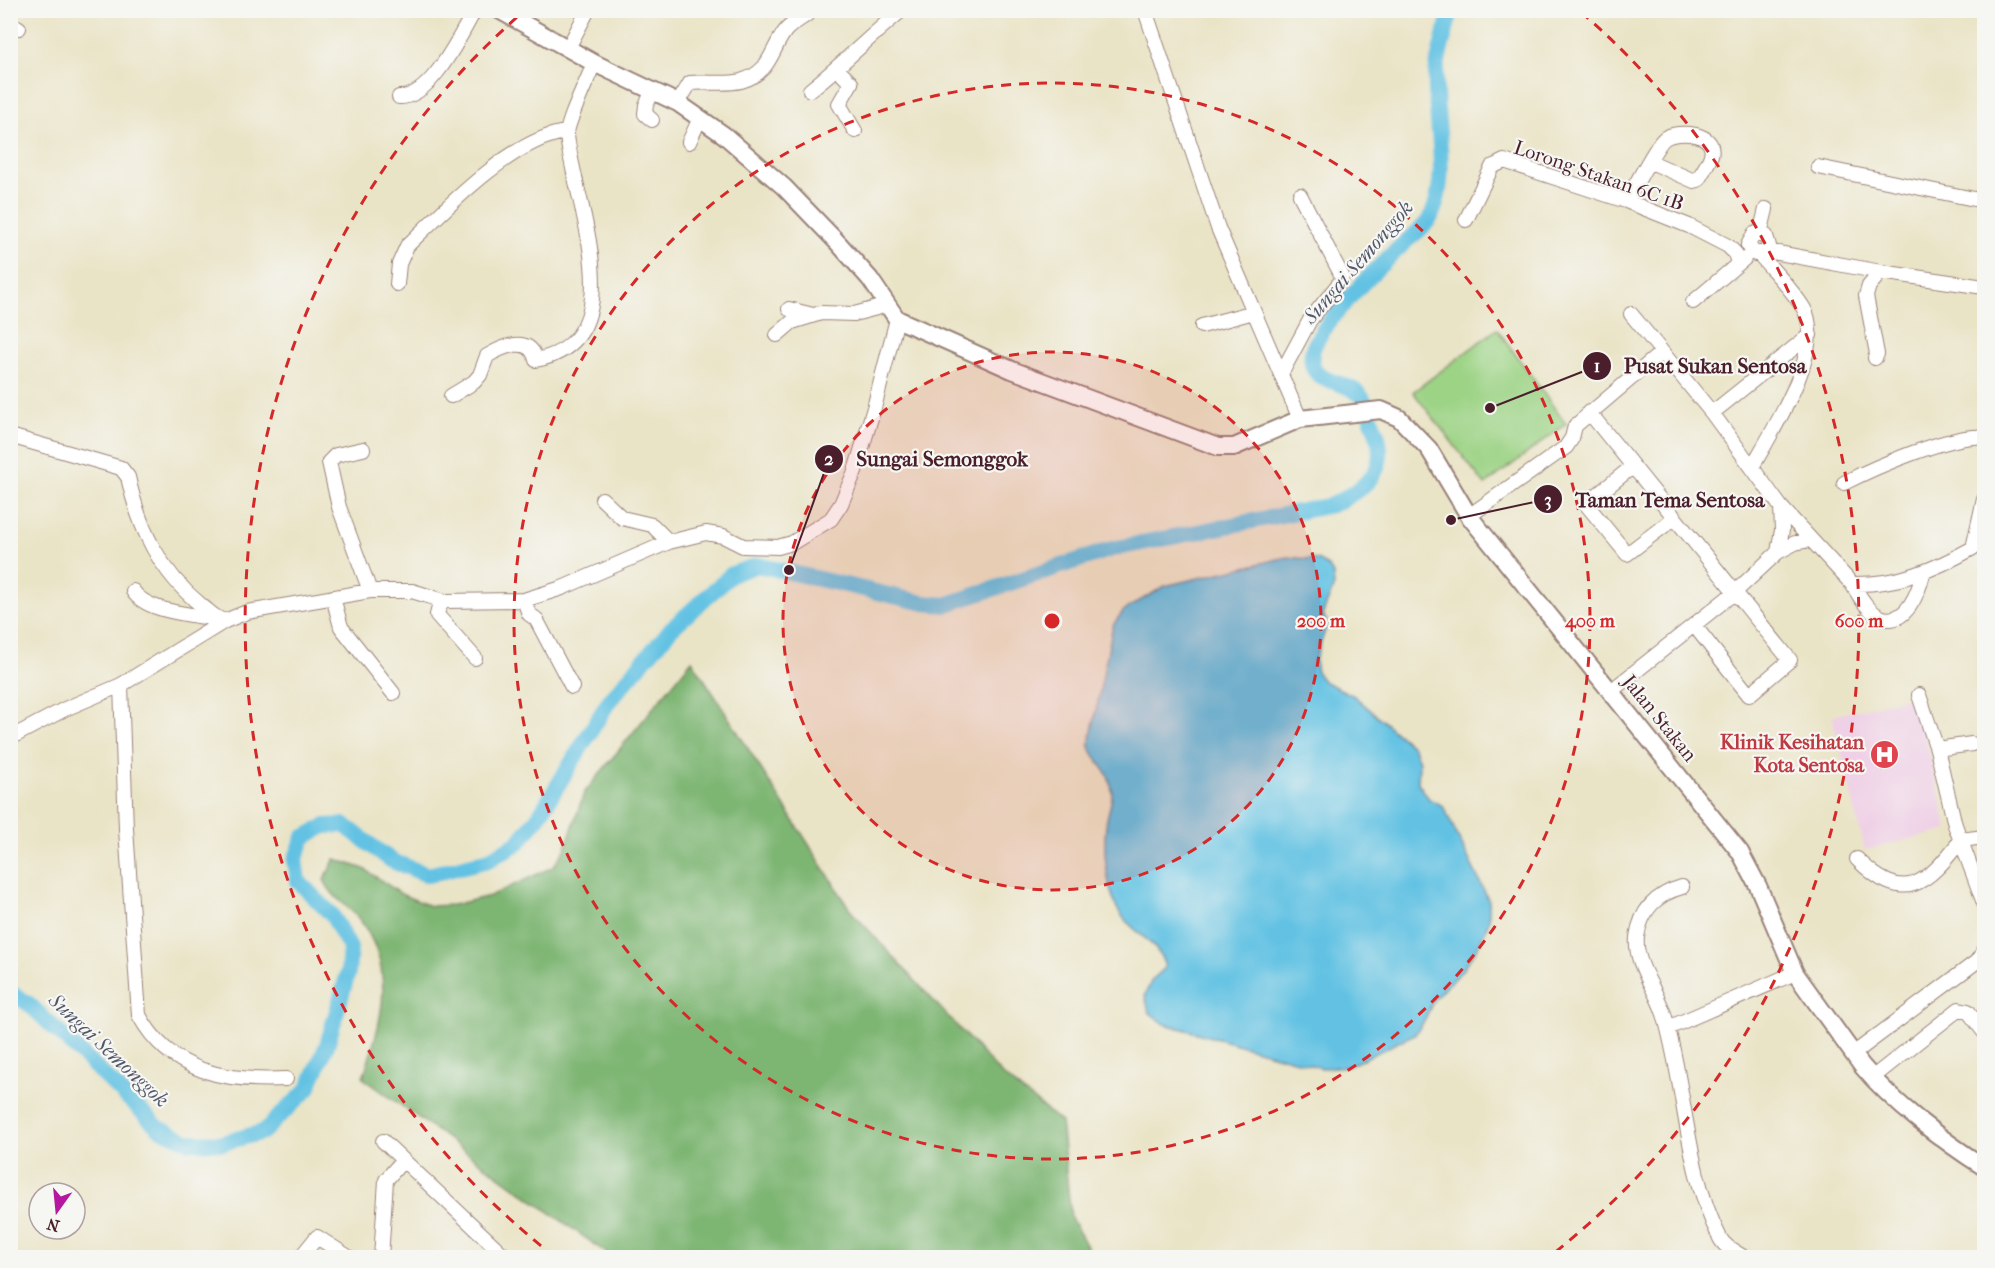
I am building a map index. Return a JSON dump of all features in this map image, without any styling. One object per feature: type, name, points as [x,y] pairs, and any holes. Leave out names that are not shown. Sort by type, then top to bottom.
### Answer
[{"type":"main road","points":[[499,10],[519,15],[594,63],[678,103],[724,135],[784,188],[839,244],[892,312]]},
{"type":"main road","name":"Jalan Stakan","points":[[892,312],[1012,370],[1218,447],[1234,447],[1300,419],[1381,410],[1399,418],[1429,449],[1469,516],[1740,852],[1758,886],[1795,973],[1853,1054],[1872,1078],[1936,1132],[1984,1167]]},
{"type":"street","points":[[399,97],[410,98],[439,70],[475,10]]},
{"type":"street","points":[[568,48],[588,10]]},
{"type":"street","points":[[678,103],[690,83],[740,81],[770,63],[780,39],[791,25],[812,10]]},
{"type":"street","points":[[810,90],[837,69],[875,30],[902,10]]},
{"type":"street","points":[[1145,10],[1218,228],[1300,419]]},
{"type":"street","points":[[451,396],[474,382],[480,375],[487,357],[496,351],[517,344],[526,345],[534,353],[536,360],[545,358],[570,342],[583,327],[593,304],[594,270],[567,132],[594,63]]},
{"type":"street","points":[[837,69],[851,82],[839,104],[855,131]]},
{"type":"street","points":[[652,120],[645,114],[645,110],[653,92]]},
{"type":"street","points":[[689,142],[700,118]]},
{"type":"street","points":[[397,284],[399,264],[407,246],[494,168],[538,139],[567,132]]},
{"type":"street","points":[[1626,201],[1651,162],[1655,148],[1665,138],[1677,133],[1692,133],[1707,140],[1712,148],[1711,156],[1698,180],[1694,182],[1651,162]]},
{"type":"street","name":"Lorong Stakan 6C 1B","points":[[1466,220],[1492,167],[1504,161],[1626,201],[1689,226],[1728,246],[1735,253],[1738,264]]},
{"type":"street","points":[[1818,167],[1984,201]]},
{"type":"street","points":[[1281,374],[1310,320],[1341,281],[1342,276],[1300,195]]},
{"type":"street","points":[[1752,467],[1790,396],[1810,335],[1804,309],[1749,239],[1760,234],[1766,209]]},
{"type":"street","points":[[1693,302],[1738,264],[1759,253],[1984,287]]},
{"type":"street","points":[[1875,358],[1877,354],[1866,296],[1869,286],[1881,272]]},
{"type":"street","points":[[10,738],[65,709],[121,685],[221,620],[276,605],[370,591],[412,591],[444,601],[524,600],[562,588],[669,542],[705,533],[723,536],[743,546],[778,547],[792,543],[831,519],[841,504],[855,471],[874,408],[892,312],[813,315],[789,309]]},
{"type":"street","points":[[1202,327],[1254,312]]},
{"type":"street","points":[[1631,314],[1712,413],[1781,507],[1799,523],[1810,540],[1852,584],[1867,606],[1882,618],[1889,619],[1912,603],[1923,574]]},
{"type":"street","points":[[777,335],[792,322],[813,315]]},
{"type":"street","points":[[1712,413],[1810,335]]},
{"type":"street","points":[[1469,516],[1566,447],[1572,438],[1575,426],[1589,412],[1662,352]]},
{"type":"street","points":[[1589,412],[1673,519],[1790,660],[1749,695],[1694,624]]},
{"type":"street","points":[[10,436],[121,468],[128,477],[159,562],[171,577],[221,620]]},
{"type":"street","points":[[1844,483],[1882,465],[1920,452],[1950,443],[1984,438]]},
{"type":"street","points":[[363,448],[336,455],[329,462],[339,507],[370,591]]},
{"type":"street","points":[[1632,467],[1586,504],[1627,554],[1673,519]]},
{"type":"street","points":[[1852,584],[1882,584],[1923,574],[1979,550],[1984,499]]},
{"type":"street","points":[[602,500],[622,518],[652,525],[669,542]]},
{"type":"street","points":[[1778,552],[1782,530],[1781,507]]},
{"type":"street","points":[[1611,691],[1734,592],[1778,552],[1795,543],[1810,540]]},
{"type":"street","points":[[133,591],[139,600],[151,606],[221,620]]},
{"type":"street","points":[[333,597],[340,627],[393,693]]},
{"type":"street","points":[[524,600],[529,614],[536,619],[572,687]]},
{"type":"street","points":[[444,601],[437,615],[475,658]]},
{"type":"street","points":[[121,685],[126,829],[139,1015],[149,1034],[191,1066],[216,1076],[252,1081],[286,1079]]},
{"type":"street","points":[[1919,695],[1960,840],[1984,903]]},
{"type":"street","points":[[1936,749],[1971,744]]},
{"type":"street","points":[[1857,859],[1873,875],[1887,883],[1900,886],[1914,884],[1927,878],[1938,868],[1960,840],[1984,837]]},
{"type":"street","points":[[1682,887],[1665,891],[1654,900],[1645,912],[1637,938],[1642,965],[1658,997],[1668,1029],[1686,1122],[1708,1210],[1721,1241],[1745,1257]]},
{"type":"street","points":[[1853,1054],[1976,962],[1984,951]]},
{"type":"street","points":[[1668,1029],[1795,973]]},
{"type":"street","points":[[1872,1078],[1959,1009],[1968,1011],[1984,1032]]},
{"type":"street","points":[[383,1141],[507,1257]]},
{"type":"street","points":[[381,1257],[386,1180],[403,1160]]},
{"type":"street","points":[[300,1257],[317,1237],[350,1257]]},
{"type":"shaded area","name":"Klinik Kesihatan Kota Sentosa","points":[[1915,696],[1948,830],[1865,850],[1832,716]]},
{"type":"green space","points":[[1497,329],[1566,424],[1485,485],[1413,392]]},
{"type":"green space","points":[[692,660],[851,911],[1002,1075],[1061,1122],[1071,1218],[1093,1257],[872,1258],[858,1250],[809,1258],[612,1257],[363,1078],[380,1017],[382,978],[379,958],[372,939],[360,920],[331,892],[324,880],[335,859],[364,869],[403,895],[430,906],[453,905],[490,896],[553,867],[565,850],[584,793]]},
{"type":"water","points":[[1287,557],[1317,560],[1328,566],[1333,574],[1334,586],[1323,613],[1327,624],[1315,661],[1317,673],[1323,681],[1354,696],[1414,748],[1419,762],[1418,783],[1429,799],[1443,806],[1489,901],[1489,921],[1478,947],[1462,970],[1434,999],[1425,1020],[1415,1034],[1349,1066],[1322,1068],[1165,1024],[1149,1012],[1145,995],[1152,980],[1165,968],[1157,950],[1128,923],[1113,899],[1106,867],[1105,846],[1112,799],[1111,783],[1089,746],[1113,625],[1124,610],[1165,586]]},
{"type":"waterway","name":"Sungai Semonggok","points":[[10,992],[29,1004],[159,1128],[189,1142],[222,1143],[263,1132],[308,1089],[327,1045],[348,973],[350,948],[332,915],[298,881],[295,860],[304,837],[325,826],[344,825],[392,861],[428,875],[488,860],[518,843],[539,816],[609,701],[671,629],[732,574],[758,565],[924,603],[945,605],[1112,549],[1332,505],[1358,490],[1367,482],[1379,463],[1378,437],[1361,396],[1346,386],[1321,377],[1312,364],[1312,353],[1316,341],[1337,312],[1365,281],[1431,217],[1437,200],[1441,166],[1436,77],[1451,10]]},
{"type":"place","name":"Pusat Sukan Sentosa","points":[[1490,408]]},
{"type":"place","name":"Taman Tema Sentosa","points":[[1451,520]]},
{"type":"place","name":"Sungai Semonggok","points":[[789,570]]},
{"type":"place","name":"Klinik Kesihatan Kota Sentosa","points":[[1885,754]]}]
